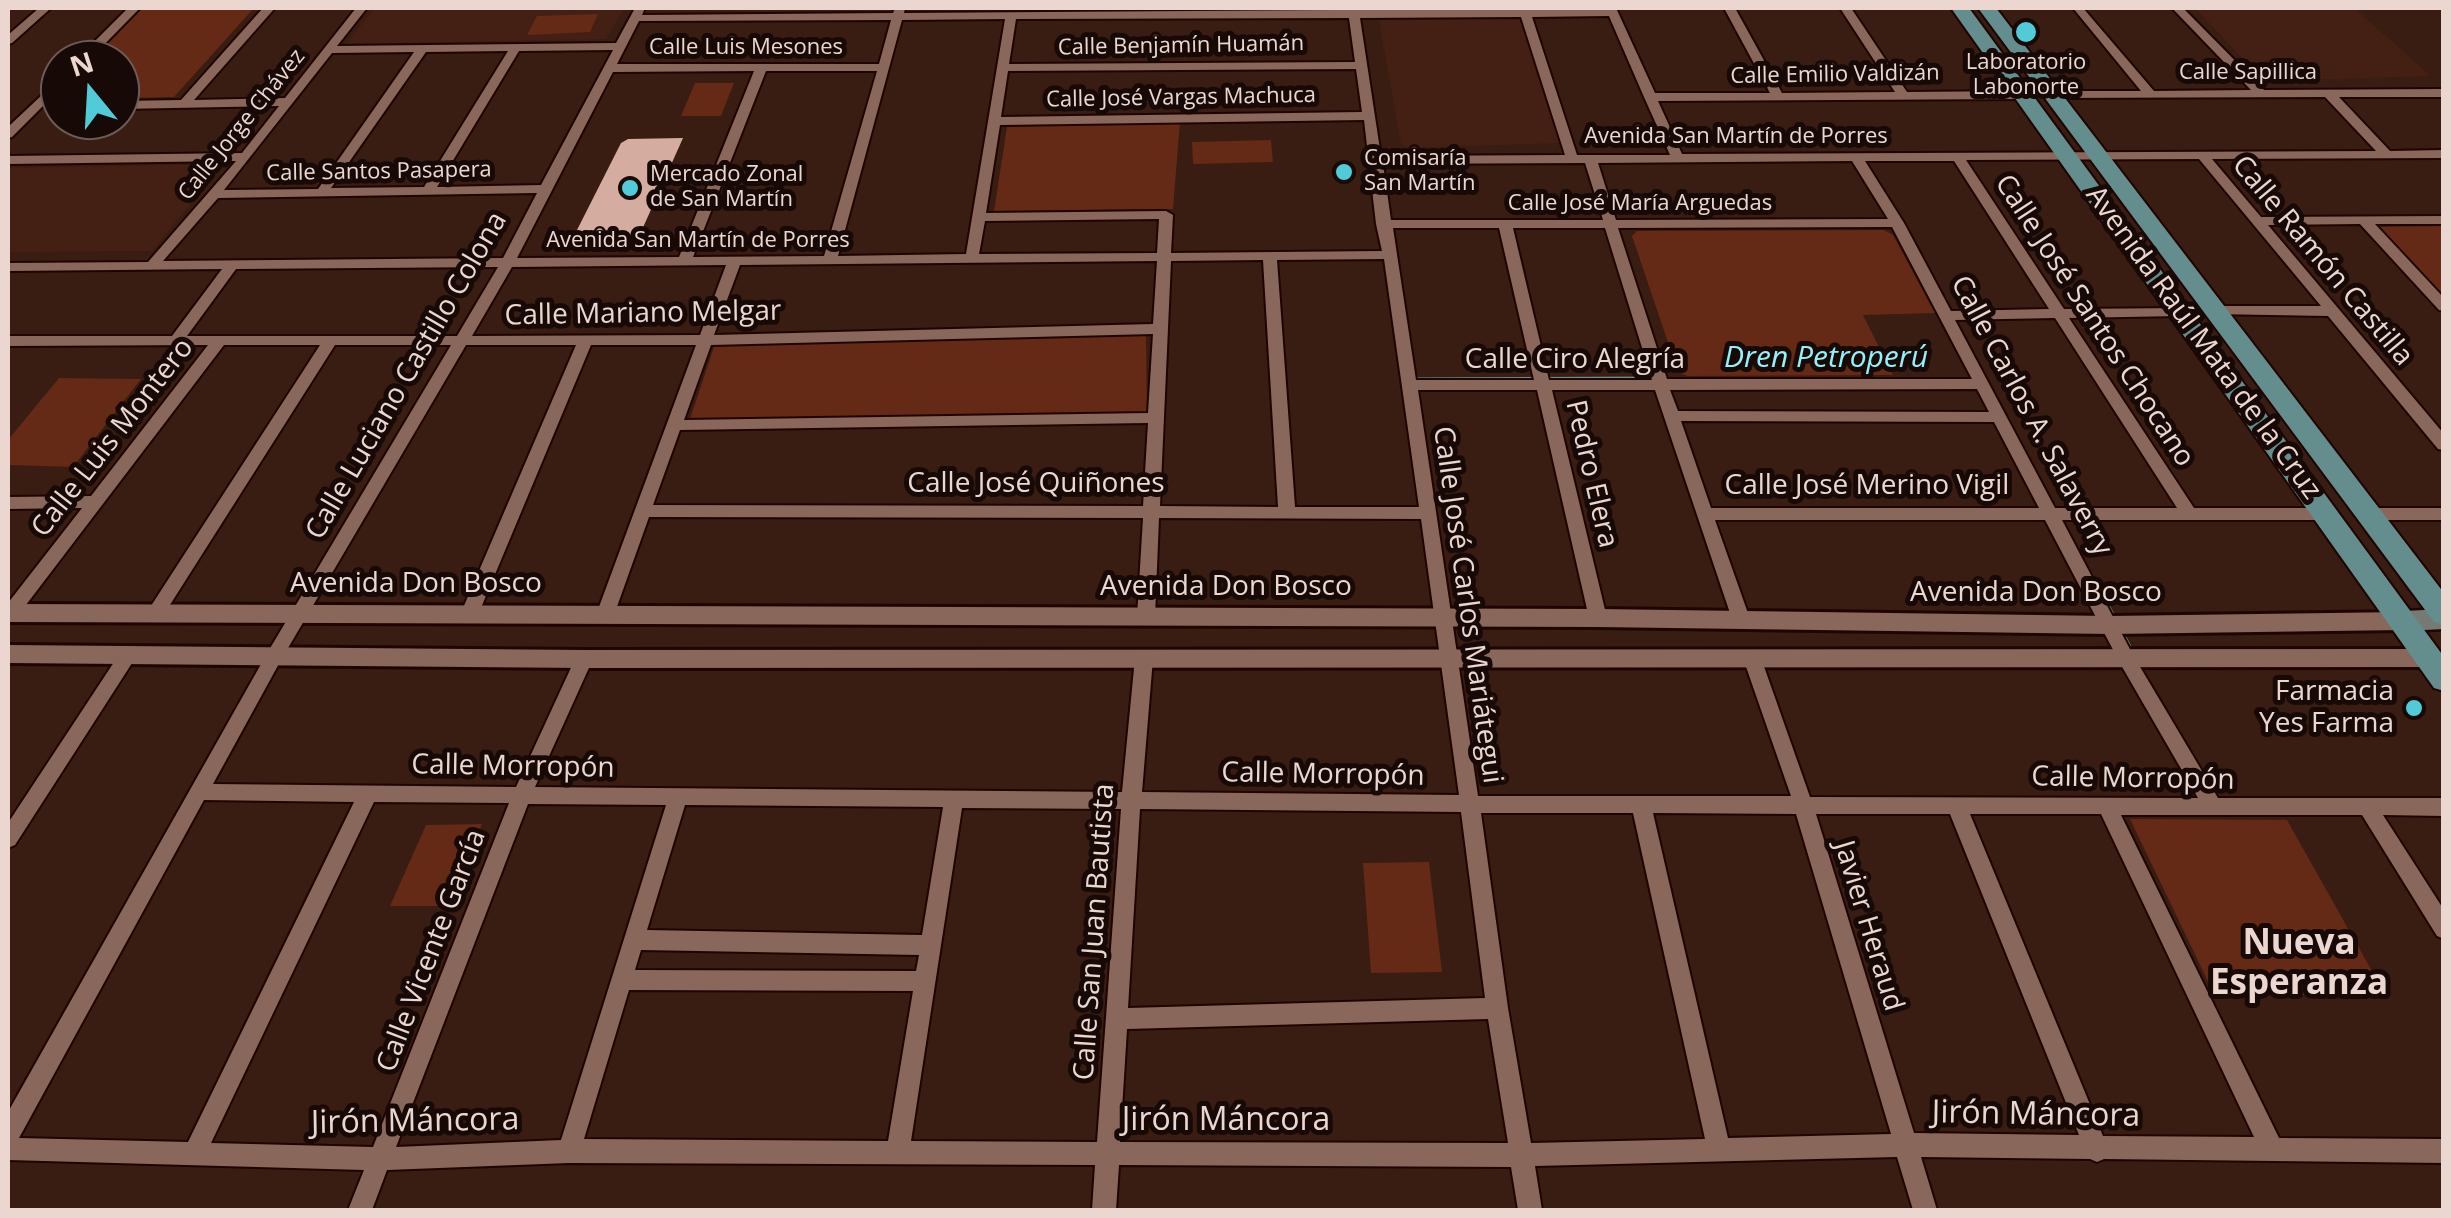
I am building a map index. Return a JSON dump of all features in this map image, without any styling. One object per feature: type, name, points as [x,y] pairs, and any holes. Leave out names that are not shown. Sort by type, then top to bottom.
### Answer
[{"type":"main road","name":"Avenida Raúl Mata de la Cruz","points":[[1960,8],[2438,666]]},
{"type":"main road","name":"Avenida Raúl Mata de la Cruz","points":[[1987,8],[2371,514],[2444,617]]},
{"type":"main road","name":"Avenida Don Bosco","points":[[2404,621],[2444,617]]},
{"type":"street","points":[[8,41],[44,8]]},
{"type":"street","points":[[102,40],[134,8]]},
{"type":"street","points":[[184,104],[269,8]]},
{"type":"street","name":"Calle Jorge Chávez","points":[[152,266],[246,157],[361,8]]},
{"type":"street","points":[[1730,8],[1777,95]]},
{"type":"street","points":[[1846,8],[1902,93]]},
{"type":"street","points":[[2078,8],[2150,94]]},
{"type":"street","points":[[2177,8],[2259,92]]},
{"type":"street","points":[[1525,10],[1572,158]]},
{"type":"street","points":[[637,13],[1011,15],[1125,11],[1612,10],[1676,158]]},
{"type":"street","name":"Calle José Carlos Mariátegui","points":[[1354,11],[1450,658],[1496,1008],[1530,1210]]},
{"type":"street","points":[[830,260],[899,12]]},
{"type":"street","name":"Calle Luciano Castillo Colona","points":[[8,1134],[274,655],[508,262],[637,13]]},
{"type":"street","points":[[972,258],[1011,15]]},
{"type":"street","points":[[328,50],[620,46]]},
{"type":"street","points":[[428,191],[516,47]]},
{"type":"street","points":[[321,193],[422,49]]},
{"type":"street","name":"Calle Benjamín Huamán","points":[[1002,68],[1361,64]]},
{"type":"street","name":"Calle Luis Mesones","points":[[608,68],[884,67]]},
{"type":"street","points":[[684,261],[761,68]]},
{"type":"street","points":[[2327,92],[2386,154]]},
{"type":"street","name":"Calle Sapillica","points":[[2053,95],[2444,93]]},
{"type":"street","name":"Calle Emilio Valdizán","points":[[1650,97],[2021,95]]},
{"type":"street","points":[[140,105],[288,102]]},
{"type":"street","points":[[8,134],[40,103]]},
{"type":"street","points":[[36,107],[40,107]]},
{"type":"street","name":"Calle José Vargas Machuca","points":[[994,120],[1368,116]]},
{"type":"street","name":"Avenida San Martín de Porres","points":[[1374,160],[2444,154]]},
{"type":"street","name":"Calle Ramón Castilla","points":[[2202,155],[2444,444]]},
{"type":"street","name":"Calle José Santos Chocano","points":[[1957,156],[2188,512]]},
{"type":"street","points":[[8,160],[246,157]]},
{"type":"street","name":"Calle Carlos A. Salaverry","points":[[1856,157],[1897,224],[2128,660],[2214,808]]},
{"type":"street","points":[[1590,158],[1741,619]]},
{"type":"street","name":"Calle Santos Pasapera","points":[[213,194],[546,190]]},
{"type":"street","points":[[978,216],[1166,215],[1146,617]]},
{"type":"street","points":[[2256,221],[2444,220]]},
{"type":"street","points":[[2364,222],[2444,307]]},
{"type":"street","name":"Calle José María Arguedas","points":[[1383,224],[1897,224]]},
{"type":"street","name":"Pedro Elera","points":[[1505,224],[1598,618]]},
{"type":"street","name":"Avenida San Martín de Porres","points":[[8,267],[1388,255]]},
{"type":"street","points":[[1270,256],[1287,512]]},
{"type":"street","points":[[604,615],[734,260]]},
{"type":"street","points":[[175,342],[232,265]]},
{"type":"street","points":[[1946,316],[2181,311]]},
{"type":"street","points":[[2217,311],[2330,311]]},
{"type":"street","name":"Calle Mariano Melgar","points":[[8,341],[706,340],[1160,329]]},
{"type":"street","points":[[469,614],[585,340]]},
{"type":"street","name":"Calle Luis Montero","points":[[9,613],[218,342]]},
{"type":"street","points":[[155,614],[330,342]]},
{"type":"street","name":"Calle Ciro Alegría","points":[[1409,385],[1980,384]]},
{"type":"street","points":[[1672,416],[1999,417]]},
{"type":"street","points":[[676,425],[1156,418]]},
{"type":"street","points":[[2423,420],[2444,420]]},
{"type":"street","points":[[8,503],[95,502]]},
{"type":"street","name":"Calle José Quiñones","points":[[645,511],[1427,512]]},
{"type":"street","name":"Calle José Merino Vigil","points":[[1707,514],[2328,514]]},
{"type":"street","points":[[2371,514],[2444,514]]},
{"type":"street","name":"Avenida Don Bosco","points":[[9,613],[1598,618],[2110,625],[2404,621]]},
{"type":"street","points":[[8,654],[584,659],[1752,658],[2438,666]]},
{"type":"street","points":[[8,839],[128,654]]},
{"type":"street","name":"Calle San Juan Bautista","points":[[1104,1210],[1144,658]]},
{"type":"street","name":"Javier Heraud","points":[[1752,658],[1803,804],[1925,1210]]},
{"type":"street","name":"Calle Vicente García","points":[[360,1210],[522,795],[584,659]]},
{"type":"street","name":"Calle Morropón","points":[[201,792],[1468,804],[2444,807]]},
{"type":"street","points":[[194,1154],[368,794]]},
{"type":"street","points":[[569,1151],[678,796]]},
{"type":"street","points":[[898,1151],[954,800]]},
{"type":"street","points":[[1641,805],[1719,1150]]},
{"type":"street","points":[[2106,805],[2273,1151]]},
{"type":"street","points":[[1956,806],[2096,1150]]},
{"type":"street","points":[[2368,808],[2444,929]]},
{"type":"street","points":[[634,940],[931,944]]},
{"type":"street","points":[[622,980],[925,981]]},
{"type":"street","points":[[1116,1020],[1496,1008]]},
{"type":"street","name":"Jirón Máncora","points":[[8,1149],[380,1159],[569,1151],[1522,1156],[1905,1146],[2444,1151]]},
{"type":"shaded area","points":[[254,8],[174,97],[140,98],[140,40],[110,40],[141,9]]},
{"type":"shaded area","points":[[375,8],[624,8],[606,39],[346,44]]},
{"type":"shaded area","points":[[2195,8],[2354,8],[2431,76],[2270,81],[2261,78]]},
{"type":"shaded area","points":[[598,14],[590,32],[527,35],[537,16]]},
{"type":"shaded area","points":[[1523,18],[1561,143],[1407,148],[1401,144],[1379,21]]},
{"type":"shaded area","points":[[695,83],[734,83],[721,116],[681,116]]},
{"type":"shaded area","points":[[1180,122],[1173,209],[994,211],[1007,127]]},
{"type":"shaded area","points":[[1271,140],[1273,162],[1193,164],[1192,142]]},
{"type":"shaded area","points":[[223,164],[152,251],[8,252],[8,168]]},
{"type":"shaded area","points":[[2443,226],[2443,298],[2377,227]]},
{"type":"shaded area","points":[[1884,230],[1893,235],[1935,313],[1863,315],[1893,375],[1687,376],[1678,372],[1632,236],[1637,231]]},
{"type":"shaded area","points":[[1146,335],[1147,415],[689,422],[715,344]]},
{"type":"shaded area","points":[[59,378],[141,379],[73,467],[8,465],[8,440]]},
{"type":"shaded area","points":[[2130,819],[2287,820],[2386,996],[2214,994]]},
{"type":"shaded area","points":[[482,824],[449,906],[390,906],[426,825]]},
{"type":"shaded area","points":[[1429,862],[1442,972],[1371,973],[1363,863]]},
{"type":"building","name":"Mercado Zonal de San Martín","points":[[683,138],[641,232],[630,239],[581,239],[576,232],[621,143],[628,139]]},
{"type":"waterway","name":"Dren Petroperú","points":[[1414,375],[1414,380],[1659,379]]},
{"type":"waterway","name":"Dren Petroperú","points":[[2101,595],[2115,620]]},
{"type":"waterway","name":"Dren Petroperú","points":[[2120,630],[2131,651]]},
{"type":"place","name":"Laboratorio Labonorte","points":[[2026,32]]},
{"type":"place","name":"Comisaría San Martín","points":[[1344,172]]},
{"type":"place","name":"Mercado Zonal de San Martín","points":[[630,188]]},
{"type":"place","name":"Farmacia Yes Farma","points":[[2414,708]]},
{"type":"district","name":"Nueva Esperanza","points":[[2299,964]]}]
